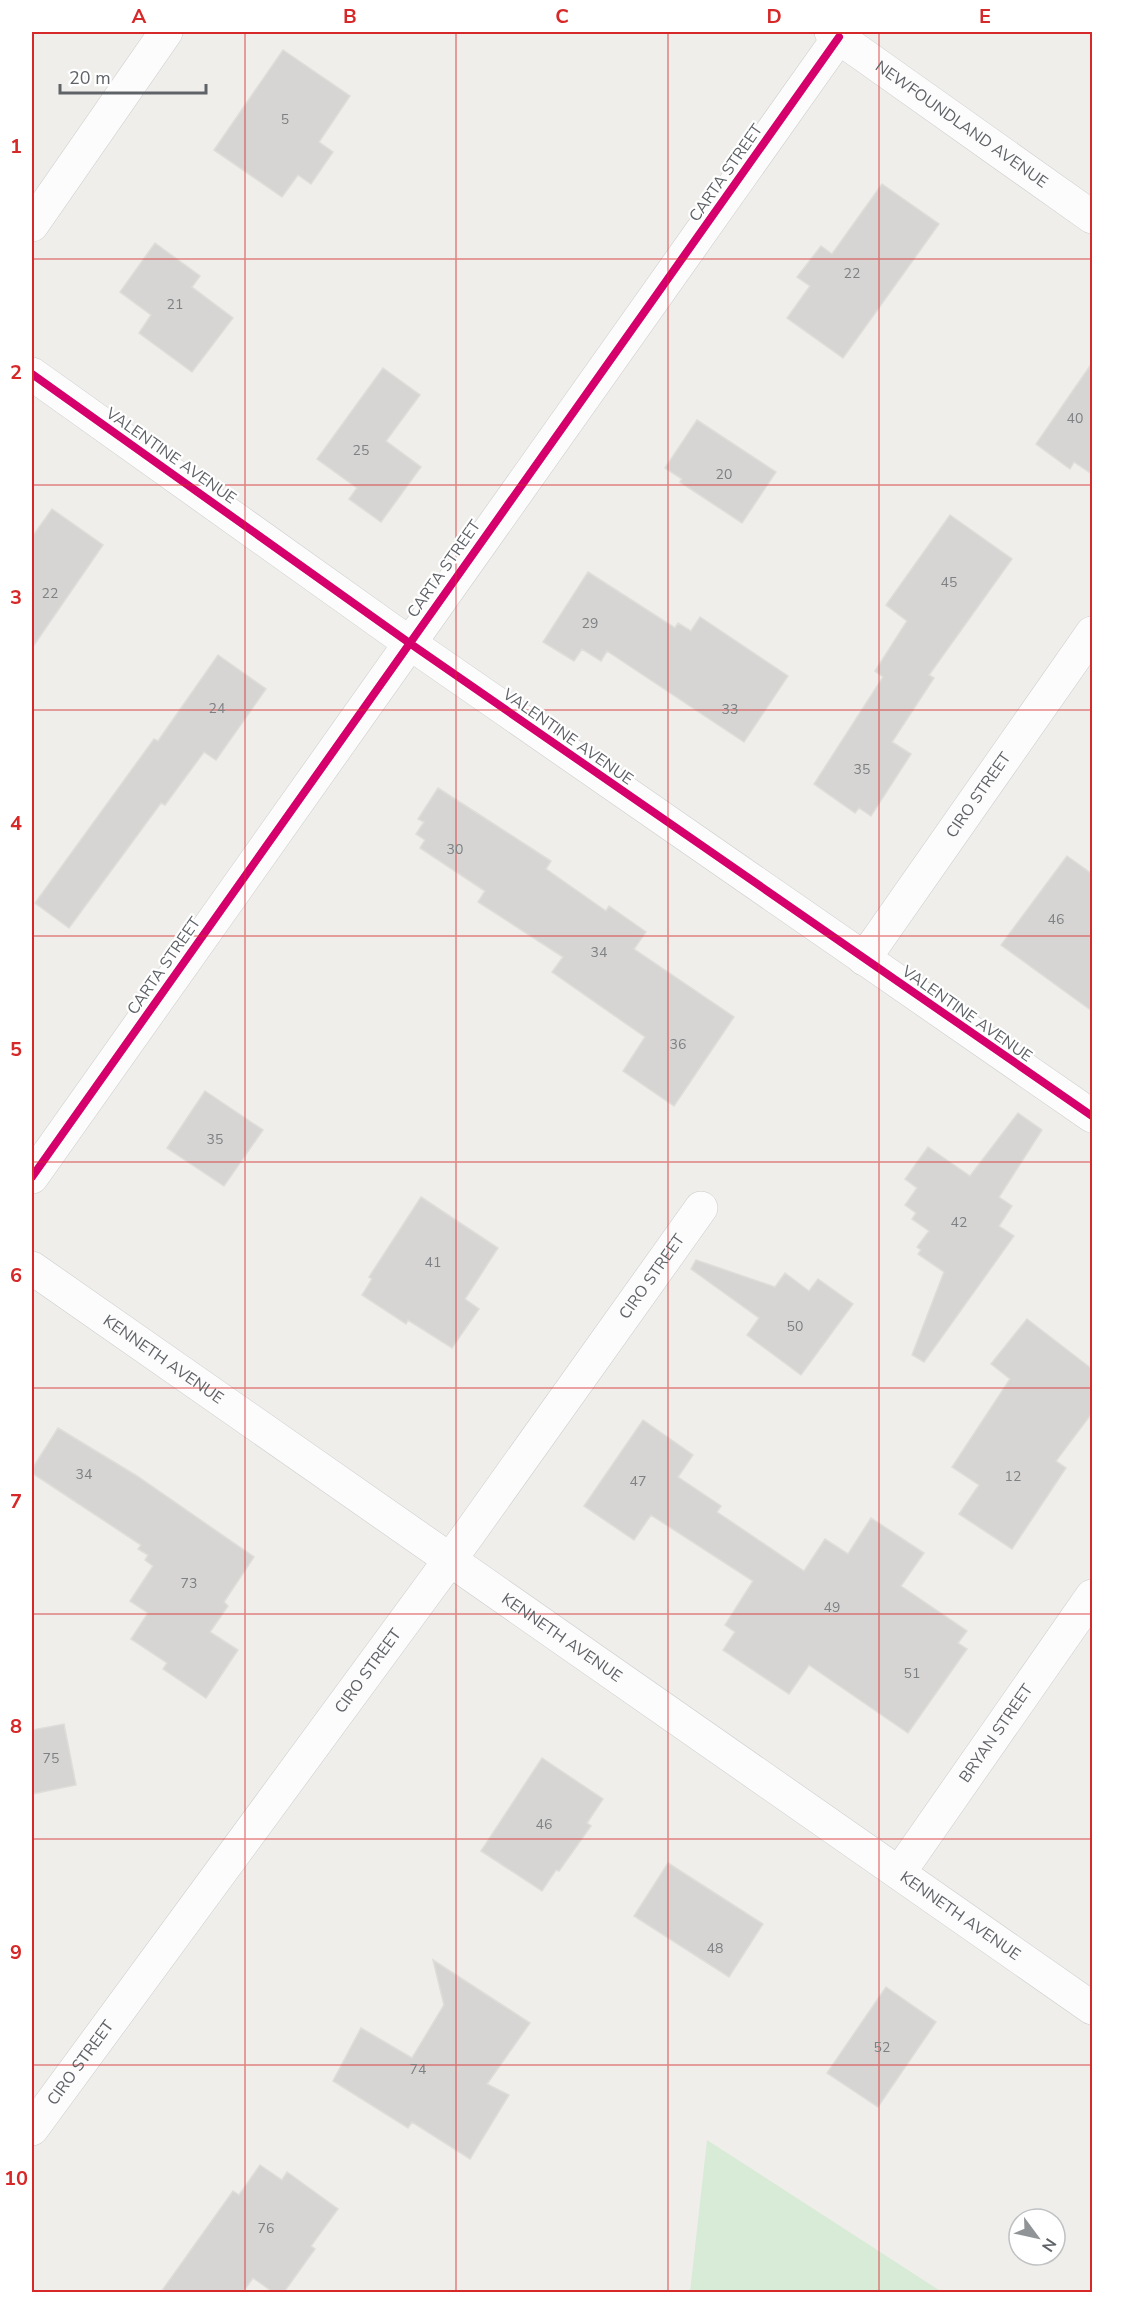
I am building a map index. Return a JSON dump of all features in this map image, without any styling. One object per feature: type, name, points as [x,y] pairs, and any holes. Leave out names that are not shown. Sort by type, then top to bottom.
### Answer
[{"type":"street","points":[[32,225],[166,32]]},
{"type":"street","name":"NEWFOUNDLAND AVENUE","points":[[835,34],[1092,217]]},
{"type":"street","name":"CARTA STREET","points":[[32,1177],[835,34]]},
{"type":"street","name":"VALENTINE AVENUE","points":[[32,374],[408,642],[1092,1116]]},
{"type":"street","name":"CIRO STREET","points":[[864,959],[1092,633]]},
{"type":"street","name":"CIRO STREET","points":[[32,2129],[450,1560],[701,1208]]},
{"type":"street","name":"KENNETH AVENUE","points":[[32,1268],[1092,2008]]},
{"type":"street","name":"BRYAN STREET","points":[[899,1873],[1092,1596]]},
{"type":"green space","points":[[707,2140],[942,2292],[690,2292]]},
{"type":"building","points":[[283,50],[350,96],[319,142],[333,152],[311,184],[298,175],[282,197],[214,150]]},
{"type":"building","points":[[882,184],[939,224],[843,358],[787,318],[810,286],[797,277],[821,246],[832,254]]},
{"type":"building","points":[[155,243],[200,276],[192,287],[233,318],[192,372],[139,333],[151,315],[120,292]]},
{"type":"building","points":[[1092,363],[1092,474],[1074,462],[1070,469],[1036,444]]},
{"type":"building","points":[[383,368],[420,395],[386,441],[421,467],[381,522],[349,499],[357,488],[317,459]]},
{"type":"building","points":[[697,420],[776,472],[742,523],[680,482],[682,479],[665,468]]},
{"type":"building","points":[[52,509],[103,545],[32,648],[32,537]]},
{"type":"building","points":[[950,515],[1012,559],[929,675],[934,678],[892,742],[911,754],[871,816],[859,808],[855,813],[814,784],[883,677],[875,671],[907,621],[886,605]]},
{"type":"building","points":[[588,572],[675,628],[678,623],[691,631],[700,617],[788,676],[744,742],[607,651],[601,661],[582,649],[574,661],[543,642]]},
{"type":"building","points":[[218,655],[266,689],[216,760],[204,752],[165,805],[161,803],[69,928],[35,903],[154,739],[158,741]]},
{"type":"building","points":[[438,788],[551,861],[546,869],[606,911],[609,906],[646,932],[634,949],[734,1017],[674,1106],[623,1071],[645,1037],[552,972],[563,957],[478,902],[485,891],[420,848],[425,840],[416,834],[424,822],[418,819]]},
{"type":"building","points":[[1067,856],[1092,874],[1092,1011],[1001,945]]},
{"type":"building","points":[[205,1091],[263,1130],[224,1186],[167,1148]]},
{"type":"building","points":[[1018,1113],[1042,1130],[999,1197],[1012,1206],[999,1226],[1014,1236],[924,1362],[912,1355],[944,1272],[918,1254],[921,1250],[917,1247],[929,1231],[912,1219],[916,1213],[905,1205],[917,1188],[905,1179],[928,1147],[970,1176]]},
{"type":"building","points":[[421,1197],[498,1248],[465,1299],[479,1309],[452,1348],[408,1320],[406,1324],[362,1295],[372,1279],[369,1277]]},
{"type":"building","points":[[696,1260],[775,1287],[785,1273],[809,1291],[818,1279],[853,1304],[801,1375],[747,1335],[759,1318],[691,1269]]},
{"type":"building","points":[[1027,1319],[1092,1369],[1092,1413],[1056,1461],[1066,1468],[1012,1549],[959,1514],[979,1485],[952,1467],[1010,1379],[991,1364]]},
{"type":"building","points":[[643,1420],[693,1455],[678,1477],[721,1506],[717,1512],[804,1571],[825,1539],[848,1554],[871,1518],[924,1553],[901,1586],[967,1631],[958,1643],[967,1649],[908,1733],[809,1665],[789,1694],[723,1650],[735,1632],[725,1625],[753,1581],[651,1515],[634,1540],[584,1506]]},
{"type":"building","points":[[58,1428],[137,1476],[254,1557],[224,1602],[228,1606],[210,1632],[238,1650],[206,1698],[163,1669],[167,1663],[131,1639],[148,1613],[130,1601],[153,1566],[145,1560],[148,1555],[138,1549],[141,1545],[32,1473],[32,1469]]},
{"type":"building","points":[[64,1724],[76,1785],[32,1794],[32,1730]]},
{"type":"building","points":[[542,1758],[603,1799],[587,1823],[591,1826],[542,1891],[481,1851]]},
{"type":"building","points":[[668,1863],[763,1924],[729,1977],[634,1916]]},
{"type":"building","points":[[433,1960],[530,2023],[487,2084],[509,2095],[470,2159],[412,2122],[408,2128],[333,2081],[361,2028],[412,2058],[444,2005]]},
{"type":"building","points":[[886,1987],[936,2022],[878,2107],[827,2073]]},
{"type":"building","points":[[260,2165],[282,2180],[287,2172],[338,2209],[311,2246],[315,2249],[284,2292],[273,2292],[253,2278],[243,2292],[161,2292],[233,2191],[239,2195]]},
{"type":"cycle path","points":[[32,1177],[839,37]]},
{"type":"cycle path","points":[[32,374],[408,642],[1092,1116]]}]
